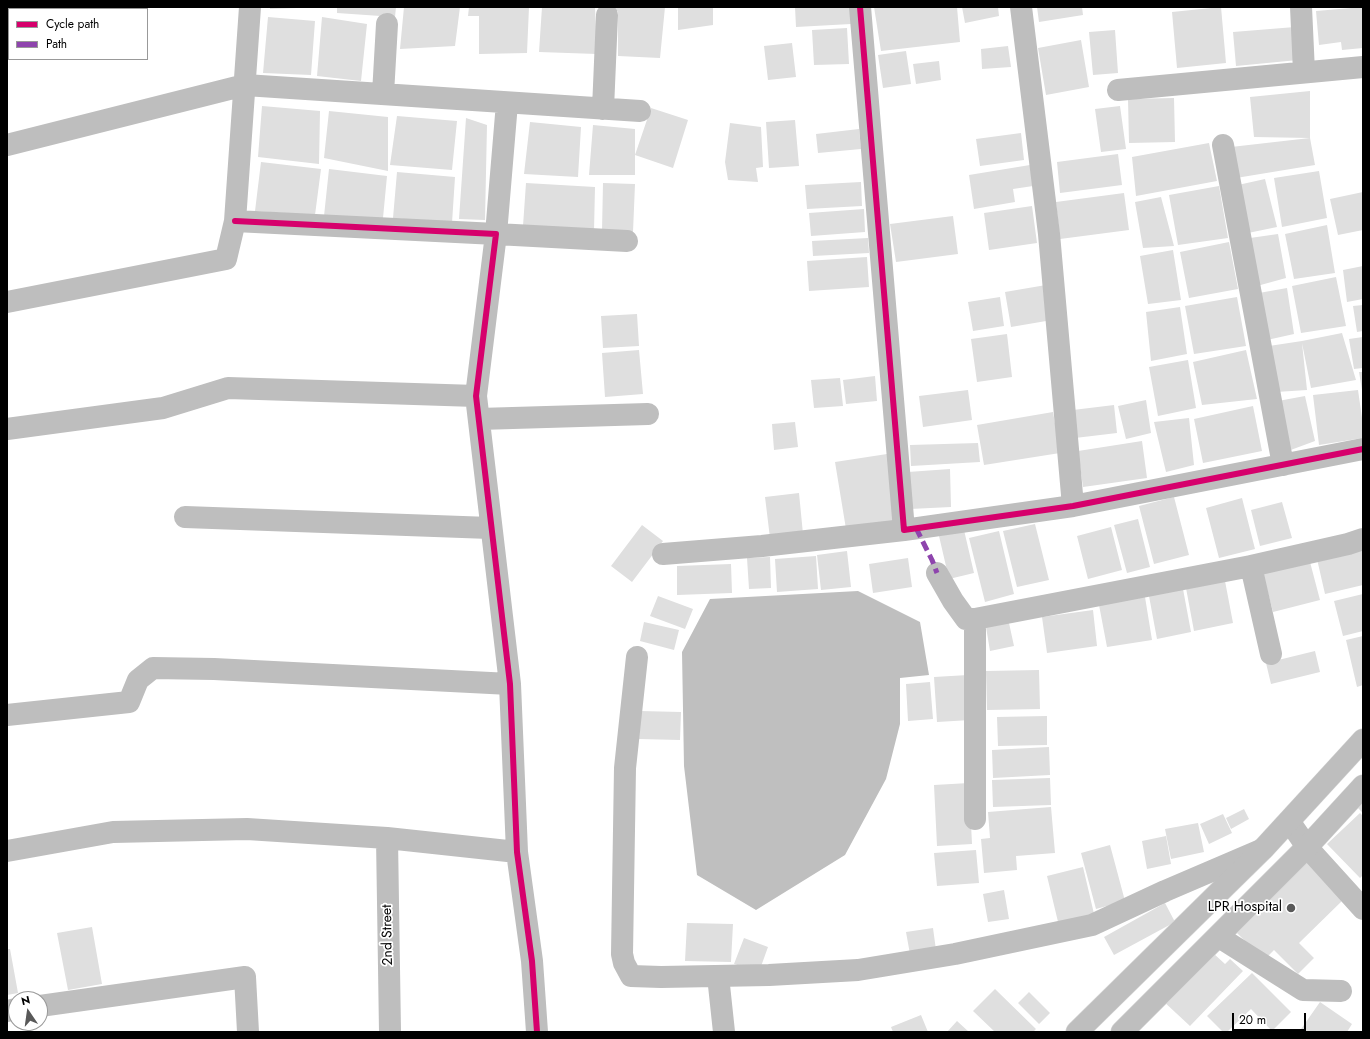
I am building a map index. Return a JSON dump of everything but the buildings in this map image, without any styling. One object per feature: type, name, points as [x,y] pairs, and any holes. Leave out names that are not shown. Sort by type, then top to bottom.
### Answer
[{"type":"street","points":[[7,302],[226,260],[235,221],[250,7]]},
{"type":"street","points":[[860,7],[904,530]]},
{"type":"street","points":[[1021,7],[1048,234],[1073,506]]},
{"type":"street","points":[[1301,7],[1304,72]]},
{"type":"street","points":[[603,109],[607,15]]},
{"type":"street","points":[[383,94],[387,24]]},
{"type":"street","points":[[1118,90],[1363,67]]},
{"type":"street","points":[[7,145],[245,85],[640,111]]},
{"type":"street","points":[[507,103],[496,234],[476,396],[490,528],[510,684],[516,852],[532,962],[537,1032]]},
{"type":"street","points":[[1223,145],[1283,465]]},
{"type":"street","points":[[235,221],[627,241]]},
{"type":"street","points":[[7,429],[163,408],[228,388],[476,396]]},
{"type":"street","points":[[479,419],[648,414]]},
{"type":"street","points":[[663,554],[762,546],[904,530],[1073,506],[1363,449]]},
{"type":"street","points":[[185,518],[490,528]]},
{"type":"street","points":[[936,573],[966,619],[975,619],[1251,566],[1348,544],[1363,539]]},
{"type":"street","points":[[1251,566],[1272,654]]},
{"type":"street","points":[[975,619],[975,819]]},
{"type":"street","points":[[637,657],[624,768],[622,954],[624,963],[631,976],[661,977],[769,975],[858,970],[955,954],[1092,925],[1165,891],[1264,848]]},
{"type":"street","points":[[7,715],[129,702],[138,680],[153,668],[214,669],[510,684]]},
{"type":"street","points":[[1077,1032],[1264,848],[1363,740]]},
{"type":"street","points":[[1122,1032],[1307,847],[1363,786]]},
{"type":"street","points":[[1289,820],[1307,847],[1363,909]]},
{"type":"street","points":[[7,851],[112,832],[247,829],[387,838],[516,852]]},
{"type":"street","name":"2nd Street","points":[[387,838],[390,1032]]},
{"type":"street","points":[[1218,937],[1303,990],[1341,991]]},
{"type":"street","points":[[718,976],[724,1032]]},
{"type":"street","points":[[48,1005],[245,977],[248,1032]]},
{"type":"shaded area","points":[[858,591],[920,622],[929,675],[900,678],[900,724],[886,779],[845,855],[756,910],[697,875],[684,766],[682,652],[710,599]]},
{"type":"marked path","points":[[916,528],[937,573]]},
{"type":"cycle path","points":[[860,7],[904,530],[1073,506],[1363,449]]},
{"type":"cycle path","points":[[235,221],[496,234],[476,396],[510,684],[517,852],[532,961],[537,1032]]},
{"type":"place","name":"LPR Hospital","points":[[1291,908]]}]
